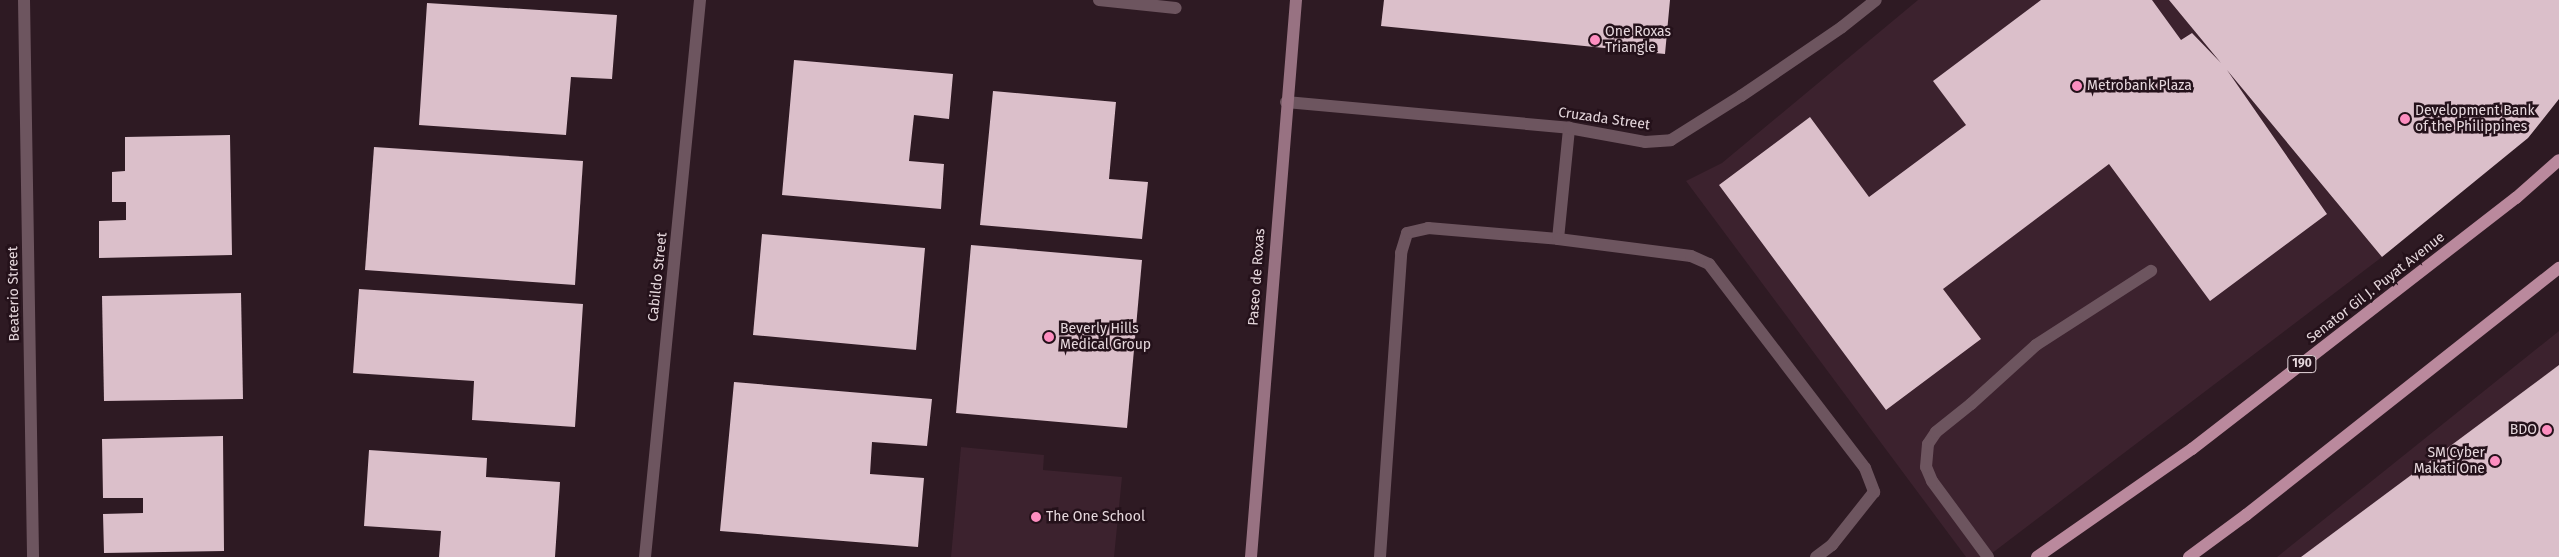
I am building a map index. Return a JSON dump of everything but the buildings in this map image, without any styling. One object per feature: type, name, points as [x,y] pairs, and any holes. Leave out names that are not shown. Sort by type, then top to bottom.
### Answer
[{"type":"main road","name":"Paseo de Roxas","points":[[1250,557],[1286,102],[1296,0]]},
{"type":"main road","name":"Senator Gil J. Puyat Avenue","points":[[2036,557],[2192,449],[2516,198],[2559,160]]},
{"type":"main road","points":[[2189,557],[2262,502],[2559,268]]},
{"type":"street","name":"Beaterio Street","points":[[24,0],[33,557]]},
{"type":"street","name":"Cabildo Street","points":[[645,557],[700,0]]},
{"type":"street","points":[[1100,0],[1176,8]]},
{"type":"street","name":"Cruzada Street","points":[[1286,102],[1569,128],[1645,142],[1671,140],[1835,33],[1876,0]]},
{"type":"street","points":[[1558,240],[1569,128]]},
{"type":"street","points":[[1380,557],[1400,253],[1408,232],[1428,228],[1558,240],[1691,256],[1709,264],[1865,468],[1874,492],[1832,545],[1816,557]]},
{"type":"street","points":[[1988,557],[1932,481],[1926,467],[1928,444],[1936,432],[1971,404],[2036,344],[2151,271]]},
{"type":"shaded area","name":"Metrobank Plaza","points":[[1918,0],[2169,0],[2382,257],[1987,557],[1966,557],[1686,181],[1722,163]]},
{"type":"shaded area","name":"SM Cyber Makati One","points":[[2559,331],[2559,557],[2277,557]]},
{"type":"shaded area","name":"The One School","points":[[961,447],[1044,455],[1043,470],[1122,477],[1114,557],[951,557]]},
{"type":"place","name":"One Roxas Triangle","points":[[1595,40]]},
{"type":"place","name":"Metrobank Plaza","points":[[2077,86]]},
{"type":"place","name":"Development Bank of the Philippines","points":[[2405,119]]},
{"type":"place","name":"Beverly Hills Medical Group","points":[[1049,337]]},
{"type":"place","name":"BDO","points":[[2547,430]]},
{"type":"place","name":"SM Cyber Makati One","points":[[2495,461]]},
{"type":"place","name":"The One School","points":[[1036,517]]}]
